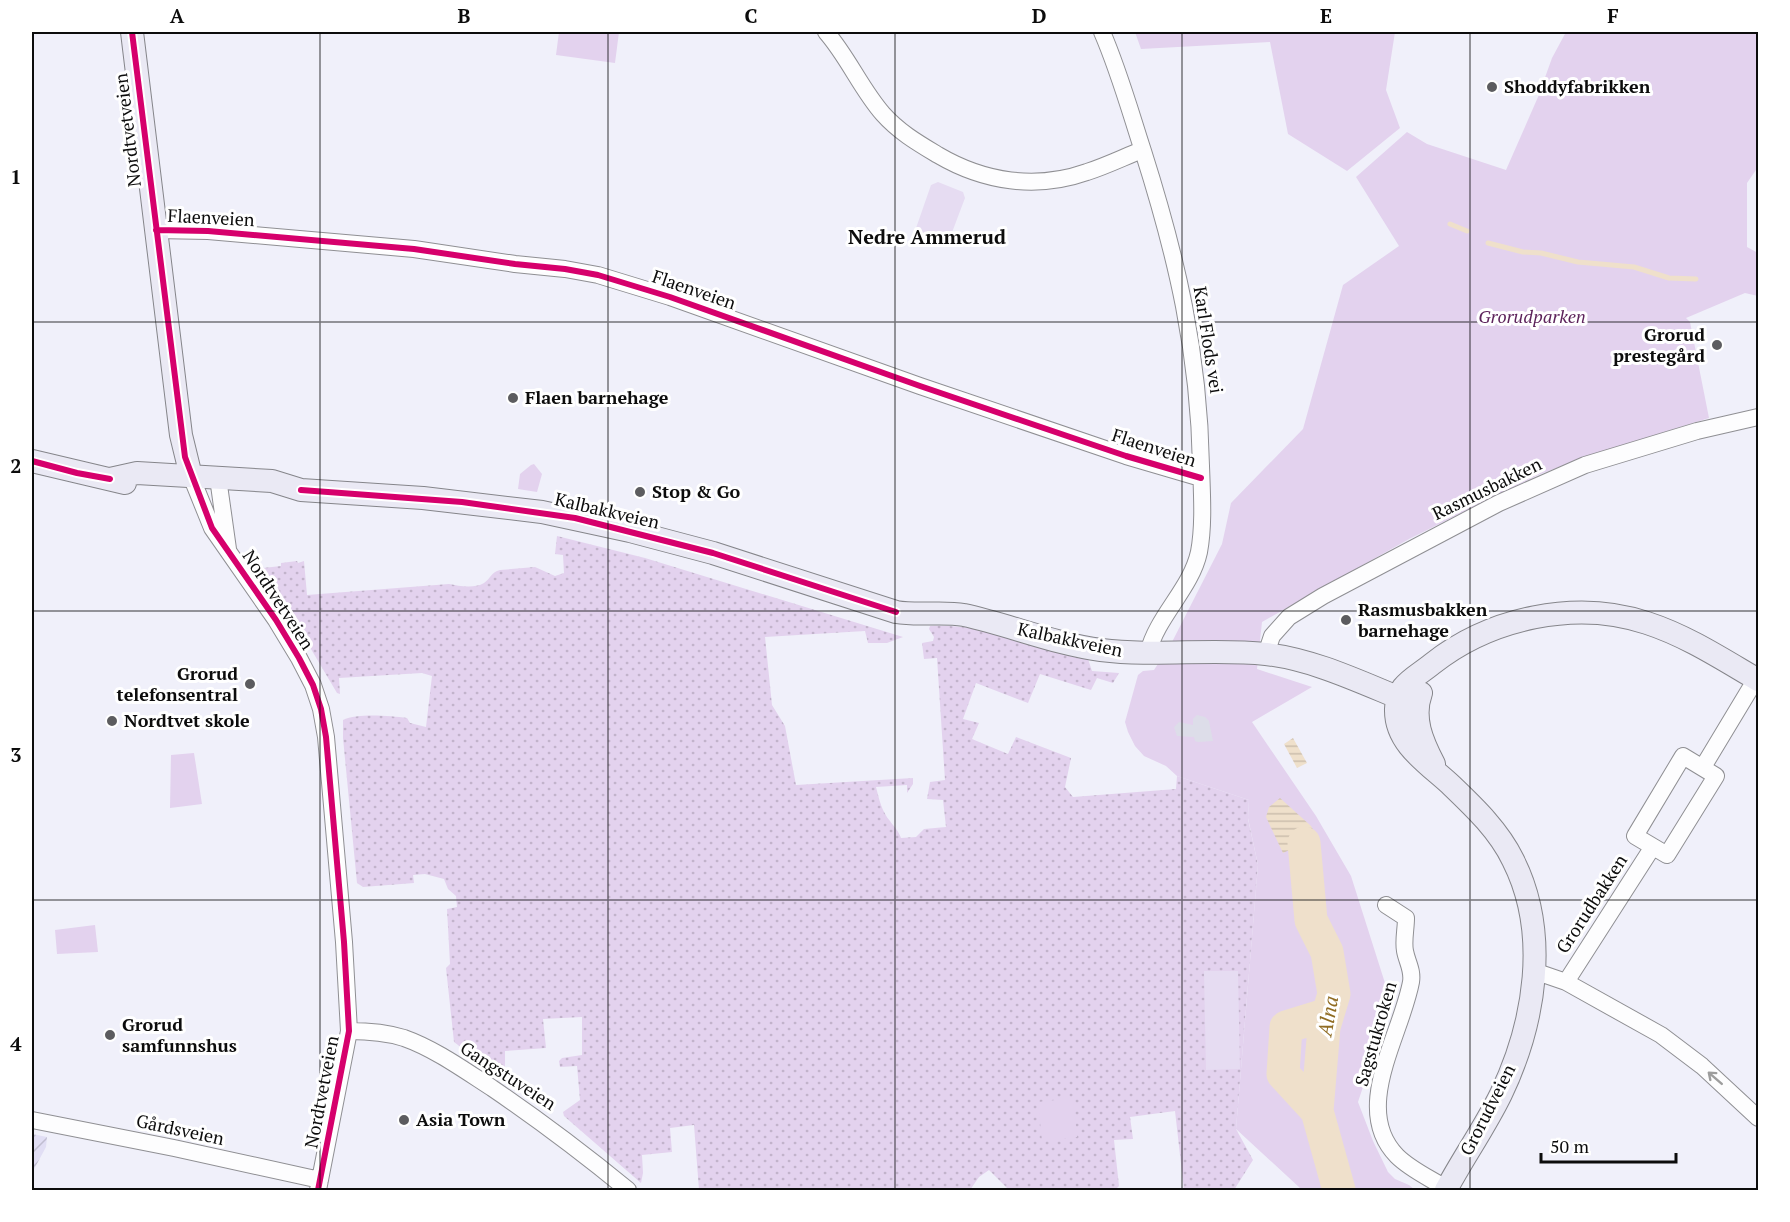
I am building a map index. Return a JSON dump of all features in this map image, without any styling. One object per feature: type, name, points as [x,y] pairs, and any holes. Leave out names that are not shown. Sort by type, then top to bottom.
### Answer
[{"type":"street","name":"Nordtvetveien","points":[[132,32],[181,435],[194,484],[212,528],[276,620],[299,658],[313,685],[321,709],[326,737],[344,942],[349,1031],[319,1185]]},
{"type":"street","points":[[826,32],[836,43],[866,92],[896,128],[960,168],[999,180],[1045,180],[1087,172],[1142,150]]},
{"type":"street","name":"Karl Flods vei","points":[[1102,32],[1121,79],[1168,233],[1192,347],[1201,425],[1202,519],[1198,554],[1186,581],[1156,630],[1148,653]]},
{"type":"street","name":"Flaenveien","points":[[156,231],[208,231],[414,249],[598,275],[670,297],[1126,456],[1202,478]]},
{"type":"street","name":"Rasmusbakken","points":[[1266,654],[1272,636],[1289,617],[1323,596],[1499,503],[1585,465],[1697,430],[1758,417]]},
{"type":"street","name":"Kalbakkveien","points":[[32,460],[77,473],[110,478],[137,472],[194,484],[275,496],[301,490],[453,501],[565,516],[713,553],[896,612],[921,615],[961,614],[1087,647],[1148,653],[1266,654]]},
{"type":"street","name":"Nordtvetveien","points":[[219,486],[228,549]]},
{"type":"street","points":[[1266,654],[1313,665],[1407,701],[1410,680],[1417,673],[1468,642],[1505,626],[1540,616],[1584,612],[1624,617],[1664,629],[1701,646],[1757,680],[1703,767]]},
{"type":"street","name":"Grorudveien","points":[[1407,701],[1396,713],[1405,740],[1486,820],[1513,860],[1532,915],[1533,987],[1524,1029],[1511,1070],[1496,1102],[1447,1190]]},
{"type":"street","name":"Grorudbakken","points":[[1683,756],[1703,767],[1716,776],[1667,855],[1635,836],[1683,756]]},
{"type":"street","name":"Grorudbakken","points":[[1566,982],[1652,848]]},
{"type":"street","name":"Sagstukroken","points":[[1386,905],[1406,918],[1405,950],[1412,971],[1406,1006],[1378,1089],[1379,1123],[1382,1136],[1397,1156],[1447,1190]]},
{"type":"street","points":[[1534,971],[1566,982],[1661,1035],[1702,1066],[1758,1118]]},
{"type":"street","name":"Gangstuveien","points":[[349,1031],[375,1031],[405,1039],[434,1052],[546,1125],[628,1191]]},
{"type":"street","name":"Gårdsveien","points":[[32,1120],[174,1148],[319,1185]]},
{"type":"shaded area","points":[[938,182],[963,192],[965,198],[948,243],[943,246],[918,236],[915,231],[931,185]]},
{"type":"shaded area","points":[[1197,715],[1209,721],[1213,741],[1198,742],[1194,737],[1177,736],[1174,727],[1179,722],[1193,725],[1193,719]]},
{"type":"shaded area","points":[[1293,738],[1307,763],[1297,768],[1284,744]]},
{"type":"shaded area","points":[[1280,798],[1311,826],[1317,837],[1283,853],[1266,817],[1269,807]]},
{"type":"shaded area","points":[[1204,971],[1238,971],[1240,1069],[1206,1070]]},
{"type":"shaded area","points":[[32,1134],[47,1137],[46,1147],[32,1173]]},
{"type":"green space","points":[[559,32],[619,32],[615,63],[556,55]]},
{"type":"green space","points":[[1135,32],[1395,32],[1386,90],[1400,128],[1347,171],[1288,134],[1270,42],[1141,49]]},
{"type":"green space","name":"Grorudparken","points":[[1566,32],[1758,32],[1758,167],[1747,183],[1747,247],[1758,253],[1758,296],[1745,293],[1686,318],[1690,322],[1709,418],[1585,457],[1538,475],[1409,539],[1262,622],[1257,669],[1312,687],[1252,722],[1316,816],[1351,876],[1391,1002],[1358,1102],[1388,1172],[1395,1179],[1415,1190],[1300,1190],[1236,1129],[1258,865],[1248,818],[1249,800],[1177,776],[1166,766],[1144,756],[1135,746],[1125,722],[1138,675],[1143,671],[1154,670],[1172,642],[1222,544],[1231,503],[1303,429],[1343,285],[1399,246],[1356,177],[1407,132],[1427,144],[1506,170],[1538,97],[1552,58]]},
{"type":"green space","points":[[534,464],[542,474],[537,492],[518,489],[520,474]]},
{"type":"green space","points":[[557,536],[645,558],[903,637],[887,643],[868,643],[865,631],[765,637],[772,705],[785,726],[796,785],[913,778],[913,784],[907,793],[907,785],[876,787],[885,814],[901,838],[916,837],[924,829],[946,827],[943,800],[927,799],[930,782],[945,780],[937,658],[924,659],[922,643],[933,641],[930,626],[969,628],[1009,635],[1087,656],[1092,671],[1119,673],[1113,683],[1097,678],[1091,690],[1040,674],[1028,703],[976,683],[963,719],[979,723],[972,739],[1008,754],[1016,737],[1071,758],[1065,787],[1073,797],[1176,789],[1177,776],[1249,800],[1248,819],[1258,865],[1236,1129],[1253,1160],[1234,1190],[1184,1190],[1175,1111],[1130,1117],[1133,1139],[1114,1140],[1119,1186],[1111,1190],[1006,1190],[1007,1188],[989,1170],[979,1177],[970,1190],[699,1190],[694,1125],[670,1128],[672,1152],[642,1155],[641,1183],[564,1116],[563,1112],[580,1100],[577,1066],[560,1067],[559,1061],[562,1058],[582,1055],[582,1017],[543,1019],[546,1048],[505,1051],[505,1072],[498,1075],[454,1042],[446,968],[450,964],[447,909],[457,907],[456,896],[448,889],[444,879],[425,874],[413,875],[414,883],[363,887],[357,883],[343,738],[343,720],[357,716],[407,718],[410,723],[426,727],[432,676],[422,673],[339,678],[340,694],[337,693],[263,568],[281,566],[281,563],[304,561],[307,595],[449,584],[471,586],[484,583],[500,570],[535,567],[555,576],[564,573],[563,555],[555,554]]},
{"type":"green space","points":[[194,753],[202,804],[170,808],[171,755]]},
{"type":"green space","points":[[95,925],[98,952],[57,954],[55,930]]},
{"type":"green space","points":[[1073,1098],[1077,1137],[1042,1141],[1038,1102]]},
{"type":"waterway","points":[[1450,224],[1467,231]]},
{"type":"waterway","points":[[1488,243],[1578,262],[1634,267],[1669,278],[1696,279]]},
{"type":"waterway","name":"Alna","points":[[1304,843],[1311,920],[1327,952],[1334,994],[1324,1027],[1317,1111],[1339,1190]]},
{"type":"waterway","points":[[1317,1111],[1283,1074],[1286,1027],[1328,1014]]},
{"type":"cycle path","points":[[132,32],[185,457],[212,528],[276,620],[313,685],[321,709],[326,737],[344,942],[349,1031],[318,1190]]},
{"type":"cycle path","points":[[156,230],[208,231],[414,249],[598,275],[670,297],[1126,456],[1201,478]]},
{"type":"cycle path","points":[[32,461],[110,479]]},
{"type":"cycle path","points":[[301,490],[462,502],[575,518],[713,553],[896,612]]},
{"type":"place","name":"Shoddyfabrikken","points":[[1492,87]]},
{"type":"place","name":"Grorud prestegård","points":[[1717,345]]},
{"type":"place","name":"Flaen barnehage","points":[[513,398]]},
{"type":"place","name":"Stop & Go","points":[[640,492]]},
{"type":"place","name":"Rasmusbakken barnehage","points":[[1346,620]]},
{"type":"place","name":"Grorud telefonsentral","points":[[250,684]]},
{"type":"place","name":"Nordtvet skole","points":[[112,721]]},
{"type":"place","name":"Grorud samfunnshus","points":[[110,1035]]},
{"type":"place","name":"Asia Town","points":[[404,1120]]},
{"type":"district","name":"Nedre Ammerud","points":[[927,237]]}]
